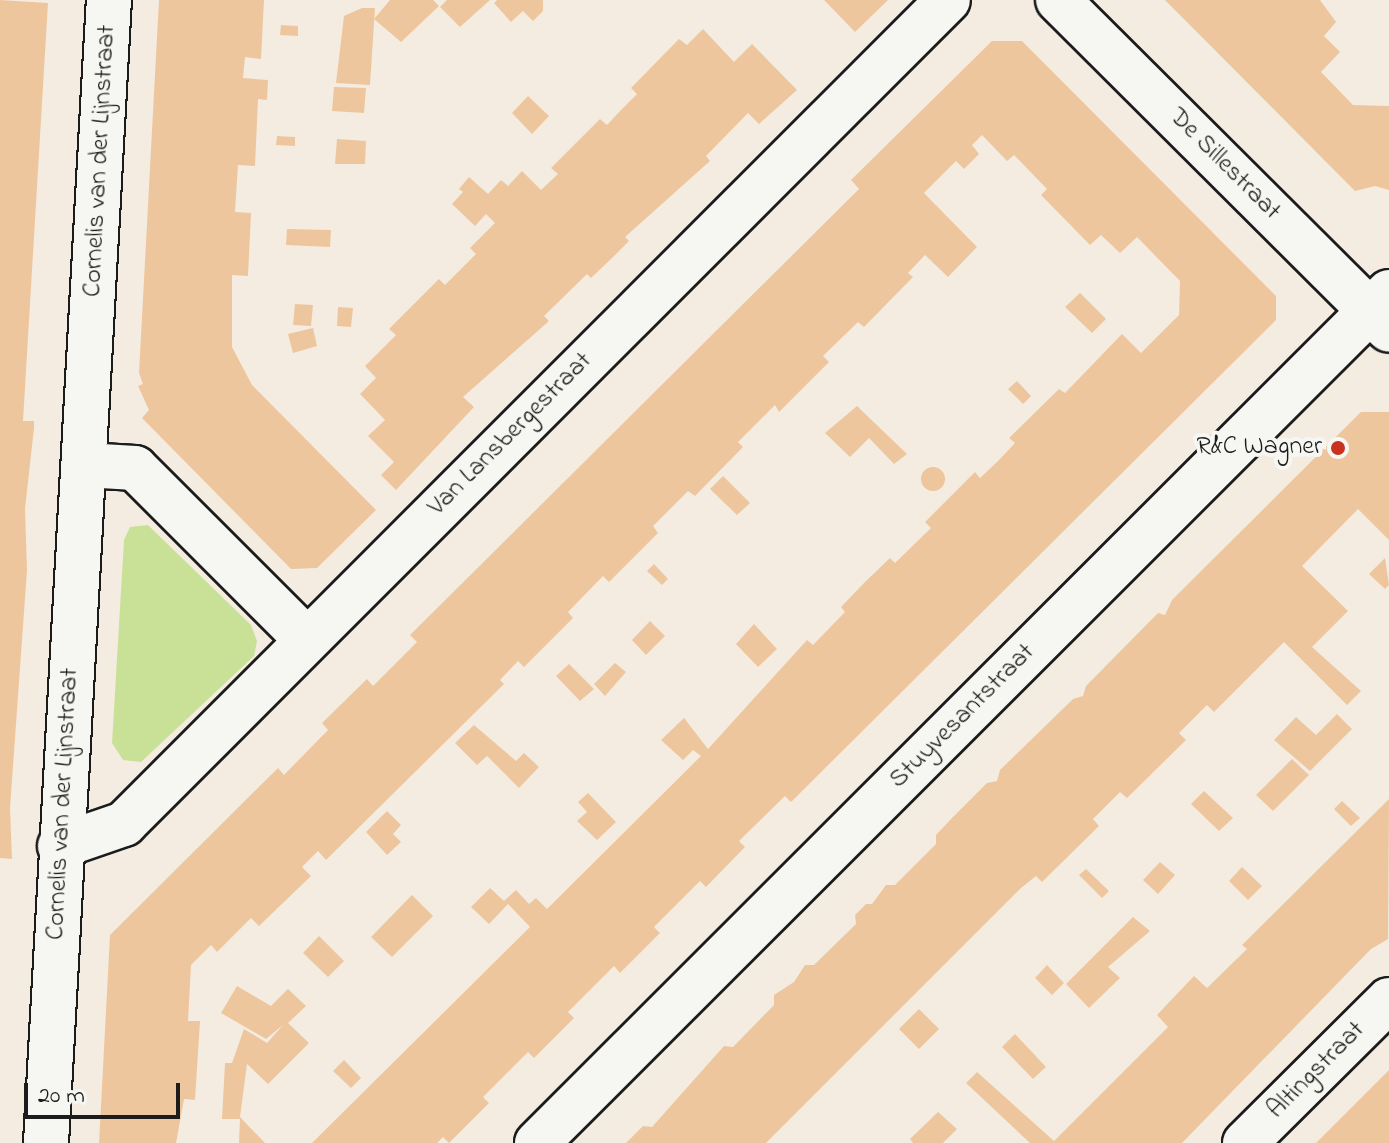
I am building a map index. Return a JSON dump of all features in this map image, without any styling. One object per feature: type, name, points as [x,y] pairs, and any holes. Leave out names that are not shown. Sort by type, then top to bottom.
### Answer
[{"type":"street","name":"Cornelis van der Lijnstraat","points":[[46,1143],[109,0]]},
{"type":"street","name":"Van Lansbergestraat","points":[[60,846],[124,824],[948,0]]},
{"type":"street","name":"De Sillestraat","points":[[1058,0],[1383,311]]},
{"type":"street","name":"Stuyvesantstraat","points":[[537,1143],[1383,311]]},
{"type":"street","points":[[85,465],[135,468],[306,639]]},
{"type":"street","name":"Altingstraat","points":[[1245,1143],[1389,1000]]},
{"type":"green space","points":[[148,525],[251,625],[257,641],[254,656],[141,762],[123,760],[112,743],[124,540],[130,527]]},
{"type":"building","points":[[0,0],[48,3],[23,421],[34,421],[34,428],[25,509],[27,570],[10,808],[12,859],[0,858]]},
{"type":"building","points":[[159,0],[264,0],[261,59],[245,57],[243,78],[268,80],[267,100],[258,99],[255,166],[238,165],[235,212],[251,213],[248,276],[232,275],[232,347],[252,385],[376,510],[317,568],[291,569],[142,418],[149,410],[138,386],[143,384],[139,373]]},
{"type":"building","points":[[390,0],[433,0],[439,6],[401,42],[374,19]]},
{"type":"building","points":[[447,0],[490,0],[460,27],[440,7]]},
{"type":"building","points":[[497,0],[543,0],[543,11],[533,21],[523,11],[511,22],[494,3]]},
{"type":"building","points":[[824,0],[888,0],[855,32]]},
{"type":"building","points":[[1165,0],[1320,0],[1336,22],[1324,36],[1340,52],[1321,72],[1353,105],[1389,106],[1389,190],[1375,186],[1355,191]]},
{"type":"building","points":[[362,8],[375,8],[370,85],[336,83],[344,16]]},
{"type":"building","points":[[281,25],[298,26],[298,36],[280,35]]},
{"type":"building","points":[[703,29],[734,62],[752,44],[797,90],[759,124],[748,113],[706,156],[710,161],[625,237],[629,241],[591,278],[587,274],[544,316],[549,321],[463,397],[474,407],[396,490],[381,475],[394,462],[368,436],[385,420],[360,394],[376,378],[365,366],[396,335],[389,329],[439,279],[445,285],[476,254],[470,248],[495,223],[486,214],[475,226],[452,204],[463,192],[459,189],[469,177],[488,194],[501,180],[508,186],[522,171],[541,190],[558,174],[551,168],[600,119],[607,125],[637,94],[631,88],[679,39],[687,45]]},
{"type":"building","points":[[992,41],[1022,41],[1276,296],[1276,320],[791,802],[785,796],[739,841],[745,847],[706,887],[700,881],[654,927],[660,933],[620,973],[614,966],[568,1012],[574,1018],[534,1058],[528,1052],[483,1097],[489,1103],[449,1143],[443,1137],[437,1143],[312,1143],[530,927],[508,904],[489,924],[471,907],[490,888],[504,901],[516,890],[529,904],[536,898],[547,909],[701,756],[693,750],[683,760],[661,740],[684,718],[708,749],[807,640],[813,645],[845,612],[841,607],[865,582],[890,558],[895,563],[931,528],[925,522],[975,472],[980,478],[998,461],[1015,443],[1009,438],[1059,389],[1065,393],[1122,334],[1141,353],[1179,315],[1180,281],[1137,237],[1120,253],[1101,235],[1090,245],[1041,195],[1047,189],[1014,155],[1007,161],[982,135],[972,145],[979,154],[964,169],[956,161],[924,193],[977,247],[948,277],[925,255],[908,273],[913,277],[864,327],[858,322],[823,356],[829,362],[779,412],[775,405],[738,442],[743,447],[695,496],[688,491],[653,526],[658,533],[609,582],[603,576],[568,612],[573,618],[524,667],[518,661],[500,680],[504,684],[326,860],[318,851],[302,867],[311,876],[259,926],[251,918],[217,952],[211,945],[191,965],[188,1021],[200,1021],[195,1100],[184,1099],[176,1143],[99,1143],[110,935],[278,768],[284,775],[328,730],[322,723],[367,679],[373,686],[417,642],[410,635],[859,189],[851,180]]},
{"type":"building","points":[[334,87],[366,88],[364,113],[332,111]]},
{"type":"building","points":[[528,96],[549,116],[532,134],[512,113]]},
{"type":"building","points":[[277,136],[295,137],[295,146],[276,145]]},
{"type":"building","points":[[337,139],[366,141],[365,164],[335,164]]},
{"type":"building","points":[[287,229],[331,230],[330,247],[286,245]]},
{"type":"building","points":[[1080,293],[1106,319],[1092,333],[1065,307]]},
{"type":"building","points":[[295,304],[313,305],[311,326],[293,325]]},
{"type":"building","points":[[338,307],[353,308],[351,327],[337,326]]},
{"type":"building","points":[[313,328],[317,346],[293,353],[288,334]]},
{"type":"building","points":[[1017,381],[1031,396],[1023,404],[1008,389]]},
{"type":"building","points":[[857,406],[907,454],[894,464],[869,438],[850,457],[825,433]]},
{"type":"building","points":[[1361,412],[1389,412],[1389,540],[1358,509],[1302,566],[1348,611],[1312,647],[1361,691],[1347,705],[1284,642],[1214,712],[1207,705],[1179,733],[1186,740],[1127,798],[1120,792],[1093,819],[1099,826],[1042,882],[1036,876],[1021,888],[766,1143],[626,1143],[643,1126],[652,1127],[724,1046],[733,1047],[774,1005],[774,995],[794,982],[805,965],[814,965],[856,924],[855,915],[866,904],[872,904],[886,885],[895,885],[936,844],[936,835],[952,818],[987,783],[997,781],[1000,770],[1073,699],[1083,696],[1086,686],[1158,613],[1165,615],[1172,600]]},
{"type":"building","points":[[933,467],[941,471],[945,479],[941,487],[933,491],[925,487],[921,479],[925,471]]},
{"type":"building","points":[[723,476],[750,503],[737,515],[710,489]]},
{"type":"building","points":[[1385,558],[1389,585],[1385,589],[1369,574]]},
{"type":"building","points":[[654,564],[668,579],[662,585],[647,571]]},
{"type":"building","points":[[650,621],[665,636],[646,655],[632,640]]},
{"type":"building","points":[[754,624],[777,649],[758,667],[736,644]]},
{"type":"building","points":[[615,663],[626,672],[605,696],[594,684]]},
{"type":"building","points":[[569,664],[594,689],[580,701],[556,676]]},
{"type":"building","points":[[1337,714],[1352,729],[1310,771],[1274,740],[1296,717],[1316,735]]},
{"type":"building","points":[[474,725],[516,761],[524,753],[539,767],[519,788],[487,756],[477,765],[455,743]]},
{"type":"building","points":[[1292,759],[1309,775],[1273,811],[1256,795]]},
{"type":"building","points":[[1204,791],[1233,818],[1219,831],[1191,804]]},
{"type":"building","points":[[588,793],[616,822],[597,840],[577,821],[587,812],[578,802]]},
{"type":"building","points":[[1389,799],[1388,939],[1371,949],[1182,1143],[1030,1143],[966,1083],[977,1072],[1054,1141],[1168,1027],[1157,1015],[1194,976],[1207,988],[1247,949],[1242,945]]},
{"type":"building","points":[[1342,801],[1360,818],[1351,826],[1334,809]]},
{"type":"building","points":[[387,811],[401,825],[393,834],[401,842],[387,855],[366,832]]},
{"type":"building","points":[[1160,862],[1175,875],[1158,894],[1143,880]]},
{"type":"building","points":[[1242,867],[1262,886],[1248,900],[1229,881]]},
{"type":"building","points":[[1086,869],[1109,891],[1102,898],[1079,875]]},
{"type":"building","points":[[412,895],[433,916],[392,957],[371,937]]},
{"type":"building","points":[[1133,917],[1150,931],[1108,967],[1120,978],[1089,1008],[1066,984]]},
{"type":"building","points":[[319,936],[344,961],[328,977],[303,953]]},
{"type":"building","points":[[1047,965],[1064,983],[1052,995],[1035,978]]},
{"type":"building","points":[[237,986],[271,1006],[288,989],[306,1006],[288,1023],[309,1043],[268,1084],[247,1064],[240,1117],[265,1143],[239,1143],[240,1119],[222,1119],[225,1063],[232,1063],[244,1029],[267,1043],[283,1025],[266,1039],[221,1013]]},
{"type":"building","points":[[919,1009],[939,1029],[919,1049],[899,1029]]},
{"type":"building","points":[[1015,1034],[1046,1067],[1033,1079],[1002,1047]]},
{"type":"building","points":[[344,1060],[361,1078],[351,1088],[333,1071]]},
{"type":"building","points":[[1389,1070],[1389,1143],[1316,1143]]},
{"type":"building","points":[[938,1112],[957,1129],[943,1143],[913,1143],[910,1139]]},
{"type":"place","name":"R&C Wagner","points":[[1338,448]]}]
